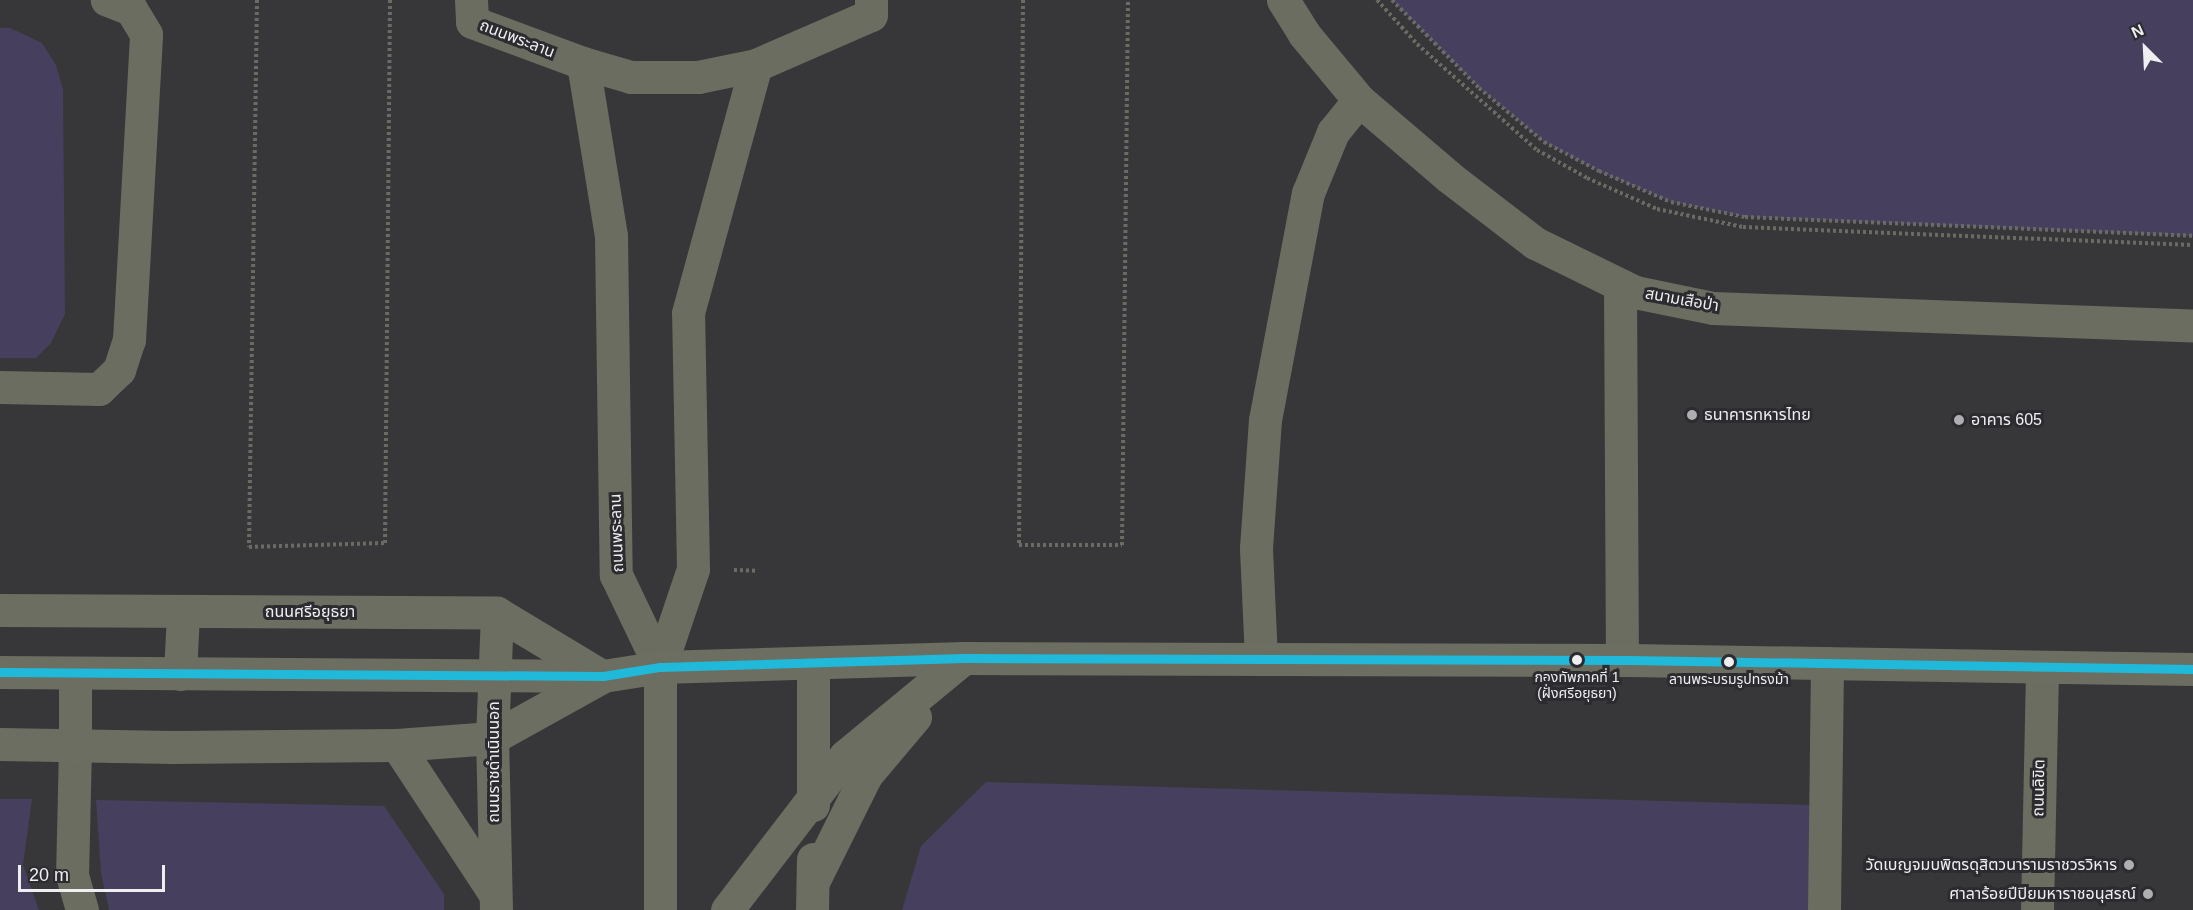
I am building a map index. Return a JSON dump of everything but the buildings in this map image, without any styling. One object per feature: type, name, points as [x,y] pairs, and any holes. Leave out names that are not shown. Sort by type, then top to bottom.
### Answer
[{"type":"main road","name":"ถนนศรีอยุธยา","points":[[0,610],[497,613]]},
{"type":"main road","points":[[180,674],[183,612]]},
{"type":"main road","points":[[497,613],[603,676]]},
{"type":"main road","name":"ถนนราชดำเนินนอก","points":[[496,903],[492,738],[497,613]]},
{"type":"main road","points":[[727,910],[844,756],[964,658]]},
{"type":"main road","points":[[813,896],[866,775],[964,658]]},
{"type":"main road","points":[[0,672],[603,676],[660,667],[964,658],[1622,660],[2193,669]]},
{"type":"main road","points":[[813,663],[813,896]]},
{"type":"main road","points":[[660,667],[660,910]]},
{"type":"main road","points":[[75,673],[75,746]]},
{"type":"main road","points":[[0,744],[75,746],[397,745],[492,738],[603,676]]},
{"type":"main road","points":[[397,745],[496,903]]},
{"type":"street","name":"ถนนพระลาน","points":[[471,0],[472,21],[583,63],[631,77],[698,77],[756,65],[871,15],[871,0]]},
{"type":"street","name":"สนามเสือป่า","points":[[1283,0],[1304,34],[1359,100],[1449,177],[1535,243],[1635,292],[1713,308],[2193,326]]},
{"type":"street","points":[[0,387],[99,389],[119,370],[129,340],[146,33],[128,3]]},
{"type":"street","name":"ถนนพระลาน","points":[[583,63],[611,236],[616,575],[660,667]]},
{"type":"street","points":[[660,667],[693,569],[688,313],[756,65]]},
{"type":"street","points":[[1261,659],[1256,548],[1265,420],[1308,193],[1333,132],[1359,100]]},
{"type":"street","points":[[1620,285],[1622,660]]},
{"type":"street","points":[[1824,910],[1827,663]]},
{"type":"street","name":"ถนนลิขิต","points":[[2037,910],[2042,667]]},
{"type":"street","points":[[75,746],[72,875],[82,910]]},
{"type":"path","points":[[257,0],[249,547],[385,543],[390,0]]},
{"type":"path","points":[[1023,0],[1019,545],[1122,545],[1128,0]]},
{"type":"path","points":[[1377,0],[1417,44],[1537,150],[1587,178],[1657,209],[1743,227],[2193,245]]},
{"type":"path","points":[[1392,0],[1479,88],[1544,142],[1599,171],[1671,202],[1745,217],[2193,236]]},
{"type":"shaded area","points":[[1392,0],[2193,0],[2193,236],[1745,217],[1671,202],[1599,172],[1544,142],[1479,88]]},
{"type":"shaded area","points":[[0,28],[10,28],[42,43],[56,65],[63,89],[65,314],[51,343],[36,358],[0,358]]},
{"type":"shaded area","points":[[986,782],[1811,805],[1809,910],[902,910],[921,846]]},
{"type":"shaded area","points":[[0,799],[32,799],[23,865],[39,910],[0,910]]},
{"type":"shaded area","points":[[96,800],[384,806],[444,894],[444,910],[109,910],[101,873]]},
{"type":"transit line","points":[[0,672],[603,676],[660,667],[964,658],[1630,660],[2193,669]]},
{"type":"place","name":"ธนาคารทหารไทย","points":[[1692,415]]},
{"type":"place","name":"อาคาร 605","points":[[1959,420]]},
{"type":"place","name":"กองทัพภาคที่ 1 (ฝั่งศรีอยุธยา)","points":[[1577,660]]},
{"type":"place","name":"ลานพระบรมรูปทรงม้า","points":[[1729,662]]},
{"type":"place","name":"วัดเบญจมบพิตรดุสิตวนารามราชวรวิหาร","points":[[2129,865]]},
{"type":"place","name":"ศาลาร้อยปีปิยมหาราชอนุสรณ์","points":[[2148,894]]}]
